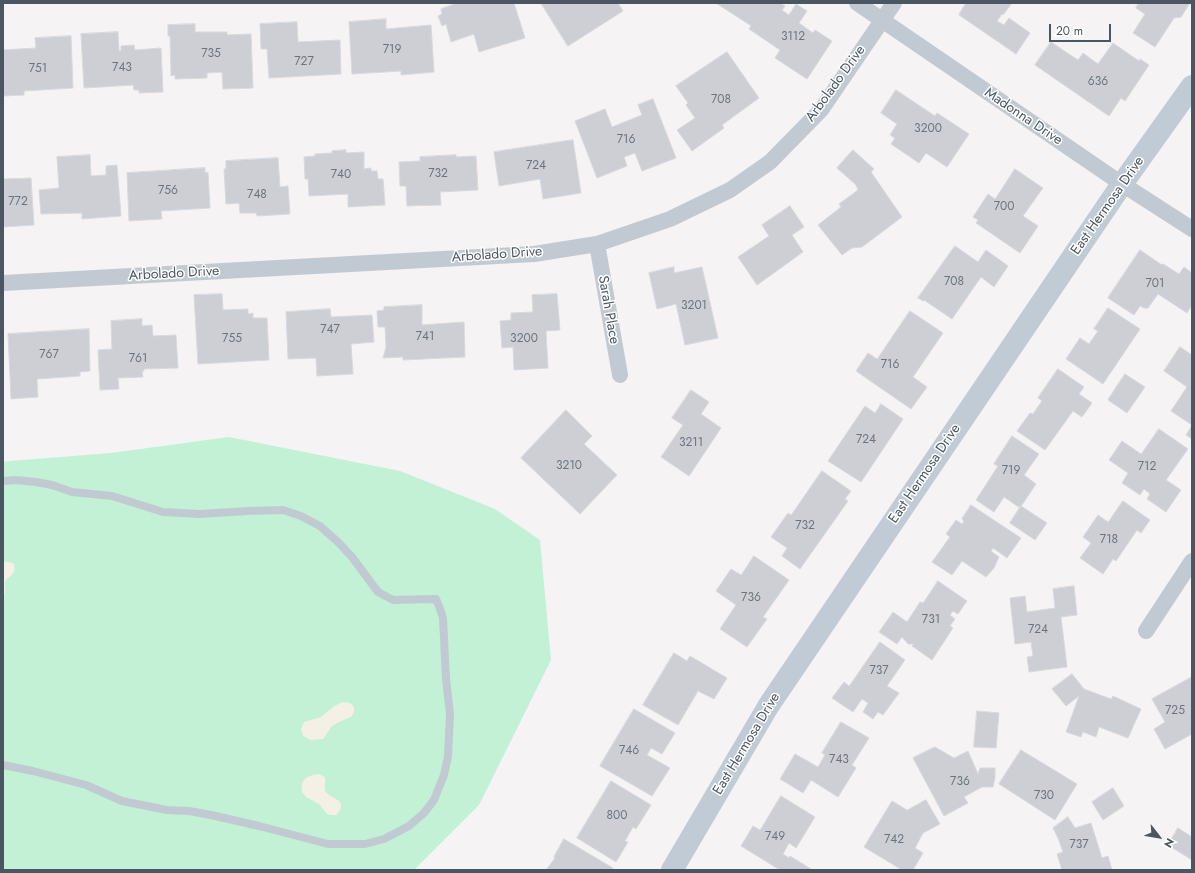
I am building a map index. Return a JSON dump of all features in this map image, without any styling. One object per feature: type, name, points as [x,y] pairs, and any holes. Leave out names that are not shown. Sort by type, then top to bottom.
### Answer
[{"type":"street","name":"Madonna Drive","points":[[857,3],[1122,184],[1192,229]]},
{"type":"street","name":"Arbolado Drive","points":[[3,283],[534,254],[596,244],[670,219],[730,190],[770,162],[821,110],[894,3]]},
{"type":"street","name":"East Hermosa Drive","points":[[678,868],[769,705],[1122,184],[1192,86]]},
{"type":"street","name":"Sarah Place","points":[[596,244],[620,375]]},
{"type":"street","points":[[1146,631],[1192,562]]},
{"type":"lane","points":[[3,481],[14,480],[36,482],[52,485],[72,492],[112,496],[163,512],[199,514],[283,510],[301,516],[320,526],[338,542],[352,557],[378,592],[392,600],[436,599],[443,618],[446,679],[450,714],[448,756],[444,776],[434,800],[424,813],[409,826],[384,839],[365,844],[328,844],[259,826],[196,812],[167,810],[144,806],[122,801],[86,785],[33,771],[3,766]]},
{"type":"green space","points":[[229,437],[400,471],[495,509],[540,540],[551,660],[479,805],[414,870],[3,870],[3,462],[111,453]]},
{"type":"sand","points":[[3,561],[13,563],[15,569],[5,581],[5,593],[3,597]]},
{"type":"sand","points":[[343,702],[350,703],[354,707],[354,712],[351,717],[332,726],[323,739],[311,740],[303,736],[301,729],[304,722],[321,717],[334,706]]},
{"type":"sand","points":[[319,774],[325,777],[325,790],[327,793],[340,802],[341,805],[337,815],[330,815],[326,813],[319,804],[306,797],[302,792],[302,784],[306,778],[311,775]]},
{"type":"building","points":[[458,3],[514,3],[525,38],[479,52],[474,34],[451,42],[446,24],[442,26],[438,16],[442,14],[441,9]]},
{"type":"building","points":[[541,3],[618,3],[623,11],[568,46]]},
{"type":"building","points":[[716,3],[780,3],[785,6],[782,10],[789,15],[796,4],[807,11],[799,23],[813,33],[815,30],[832,41],[807,79],[775,58],[780,50],[749,29],[751,26]]},
{"type":"building","points":[[966,3],[1012,3],[997,21],[1004,25],[1009,18],[1030,33],[1016,54],[959,15]]},
{"type":"building","points":[[1139,3],[1190,3],[1181,17],[1174,18],[1155,47],[1133,33],[1145,14],[1136,8]]},
{"type":"building","points":[[386,19],[386,29],[431,25],[434,72],[401,75],[401,71],[352,74],[349,22]]},
{"type":"building","points":[[297,22],[298,42],[340,40],[341,74],[269,78],[267,49],[261,49],[260,24]]},
{"type":"building","points":[[195,24],[195,32],[227,32],[227,35],[251,34],[253,88],[223,89],[222,72],[207,73],[207,78],[175,79],[175,75],[171,76],[170,36],[168,36],[168,25]]},
{"type":"building","points":[[118,32],[119,51],[121,51],[121,46],[134,45],[135,50],[161,48],[163,92],[139,93],[139,90],[134,90],[133,85],[84,88],[81,34]]},
{"type":"building","points":[[71,36],[73,88],[24,91],[24,95],[3,96],[3,50],[36,48],[35,38]]},
{"type":"building","points":[[1051,42],[1078,60],[1083,53],[1098,64],[1113,43],[1139,61],[1140,59],[1149,65],[1125,101],[1121,98],[1109,116],[1035,65]]},
{"type":"building","points":[[727,52],[759,98],[722,125],[724,128],[692,151],[677,130],[695,118],[686,105],[688,103],[676,86]]},
{"type":"building","points":[[896,90],[935,116],[937,113],[969,134],[947,167],[926,153],[919,163],[891,144],[895,138],[890,135],[897,124],[881,113]]},
{"type":"building","points":[[653,99],[676,158],[642,171],[635,153],[624,157],[627,166],[597,178],[575,121],[605,109],[612,127],[642,115],[638,105]]},
{"type":"building","points":[[573,140],[581,193],[543,199],[540,179],[499,186],[494,152]]},
{"type":"building","points":[[346,150],[346,153],[364,152],[364,169],[371,168],[371,171],[377,171],[378,179],[383,179],[385,205],[348,207],[348,194],[309,196],[308,179],[305,179],[304,157],[315,156],[315,154],[332,153],[332,151]]},
{"type":"building","points":[[853,150],[874,169],[871,172],[902,217],[862,247],[852,248],[842,255],[818,225],[841,207],[839,204],[858,190],[856,185],[837,168]]},
{"type":"building","points":[[90,155],[91,176],[106,175],[106,166],[117,165],[121,216],[82,219],[82,213],[41,214],[39,190],[59,188],[57,157]]},
{"type":"building","points":[[456,155],[456,157],[476,156],[478,190],[440,192],[441,205],[407,206],[406,186],[400,186],[399,162],[420,161],[420,157]]},
{"type":"building","points":[[278,158],[280,187],[288,186],[290,214],[257,216],[256,213],[240,213],[239,203],[226,204],[224,169],[226,169],[226,161]]},
{"type":"building","points":[[205,168],[205,173],[208,172],[210,208],[161,211],[162,219],[129,221],[127,173]]},
{"type":"building","points":[[1015,169],[1043,188],[1023,216],[1038,226],[1020,253],[976,223],[978,220],[973,217],[988,194],[995,199]]},
{"type":"building","points":[[31,178],[34,225],[3,227],[3,179]]},
{"type":"building","points":[[790,206],[804,227],[792,235],[803,252],[757,285],[738,257],[769,236],[762,225]]},
{"type":"building","points":[[955,246],[978,262],[986,250],[1008,266],[994,287],[981,277],[952,319],[924,300],[923,301],[918,298]]},
{"type":"building","points":[[1140,250],[1162,265],[1163,264],[1179,274],[1184,267],[1192,273],[1192,305],[1187,313],[1158,294],[1148,308],[1140,306],[1134,315],[1108,298]]},
{"type":"building","points":[[674,267],[674,273],[702,267],[718,338],[685,345],[676,304],[657,309],[649,273]]},
{"type":"building","points":[[222,294],[223,310],[248,309],[248,314],[253,313],[253,318],[267,318],[269,360],[198,364],[194,295]]},
{"type":"building","points":[[557,294],[560,330],[546,331],[548,368],[514,370],[513,347],[502,348],[500,321],[511,320],[511,313],[533,312],[532,295]]},
{"type":"building","points":[[422,305],[422,325],[464,322],[465,357],[403,360],[403,357],[383,358],[386,347],[385,327],[378,327],[377,311],[384,310],[384,307]]},
{"type":"building","points":[[1108,308],[1140,329],[1103,384],[1066,359],[1080,338],[1089,344],[1098,331],[1094,329]]},
{"type":"building","points":[[330,309],[331,317],[372,315],[374,342],[351,344],[353,374],[317,376],[316,358],[288,359],[286,312]]},
{"type":"building","points":[[910,311],[943,333],[913,377],[927,387],[911,409],[856,371],[868,353],[877,359]]},
{"type":"building","points":[[142,319],[142,326],[152,325],[153,336],[176,335],[178,368],[144,369],[144,371],[142,371],[143,377],[118,378],[119,389],[100,390],[98,350],[112,349],[111,321]]},
{"type":"building","points":[[89,329],[90,371],[80,372],[80,376],[37,379],[38,397],[11,399],[8,334]]},
{"type":"building","points":[[1180,347],[1192,355],[1192,425],[1171,411],[1187,387],[1164,371]]},
{"type":"building","points":[[1058,369],[1084,387],[1079,394],[1092,403],[1082,417],[1073,411],[1045,450],[1017,431],[1030,413],[1033,414],[1042,401],[1038,398]]},
{"type":"building","points":[[1125,374],[1145,387],[1127,413],[1108,400]]},
{"type":"building","points":[[691,390],[709,402],[701,414],[721,428],[689,476],[661,457],[683,425],[672,418]]},
{"type":"building","points":[[881,404],[903,419],[861,482],[828,461],[865,406],[875,413]]},
{"type":"building","points":[[566,410],[592,436],[584,444],[617,475],[580,514],[521,458]]},
{"type":"building","points":[[1192,425],[1192,439],[1186,435]]},
{"type":"building","points":[[1159,429],[1188,449],[1166,480],[1181,490],[1166,512],[1147,499],[1150,494],[1144,489],[1140,495],[1122,483],[1128,473],[1109,460],[1122,441],[1141,454]]},
{"type":"building","points":[[1012,436],[1039,454],[1024,475],[1036,484],[1020,508],[1004,497],[994,512],[976,500],[998,466],[994,464]]},
{"type":"building","points":[[822,471],[851,491],[845,499],[848,501],[800,569],[782,556],[787,548],[771,537],[788,513],[791,515]]},
{"type":"building","points":[[1123,501],[1150,520],[1141,533],[1137,530],[1116,561],[1113,559],[1103,574],[1080,558],[1091,543],[1083,537],[1098,515],[1108,522]]},
{"type":"building","points":[[971,505],[1021,538],[1007,558],[993,548],[991,551],[999,557],[994,568],[986,577],[962,561],[952,575],[932,562],[950,537],[946,534],[956,520],[962,524],[964,521],[962,519]]},
{"type":"building","points":[[1021,506],[1047,523],[1035,540],[1010,523]]},
{"type":"building","points":[[754,556],[789,580],[763,617],[767,619],[747,647],[720,629],[736,605],[716,591],[731,569],[741,575]]},
{"type":"building","points":[[938,581],[967,601],[958,614],[953,611],[950,615],[955,619],[950,626],[953,628],[932,660],[912,646],[914,644],[908,644],[902,637],[897,644],[879,632],[893,612],[907,622],[920,602],[923,603]]},
{"type":"building","points":[[1074,586],[1077,615],[1061,617],[1067,667],[1029,672],[1027,657],[1033,656],[1031,642],[1015,644],[1010,598],[1025,596],[1027,612],[1055,608],[1053,589]]},
{"type":"building","points":[[880,642],[905,660],[887,686],[899,693],[883,715],[878,712],[873,719],[863,712],[868,703],[862,699],[853,712],[832,698],[844,682],[849,686]]},
{"type":"building","points":[[674,653],[687,661],[690,656],[727,678],[714,699],[698,691],[678,725],[643,705]]},
{"type":"building","points":[[1072,674],[1084,689],[1111,699],[1113,696],[1141,709],[1128,738],[1099,727],[1096,737],[1083,732],[1081,737],[1066,732],[1079,696],[1066,706],[1052,689]]},
{"type":"building","points":[[1192,677],[1192,734],[1165,749],[1154,729],[1165,722],[1152,699]]},
{"type":"building","points":[[634,709],[675,733],[662,754],[651,748],[647,755],[670,768],[652,796],[600,766]]},
{"type":"building","points":[[977,711],[999,713],[996,748],[974,747]]},
{"type":"building","points":[[841,722],[869,738],[852,765],[856,768],[838,797],[811,780],[803,793],[780,779],[795,754],[818,767],[825,755],[822,753]]},
{"type":"building","points":[[935,747],[954,758],[968,751],[978,774],[980,768],[995,768],[993,787],[982,787],[964,797],[968,803],[944,816],[913,758]]},
{"type":"building","points":[[1021,750],[1077,784],[1055,820],[999,784]]},
{"type":"building","points":[[611,781],[651,805],[636,829],[633,827],[625,841],[628,842],[616,862],[577,838]]},
{"type":"building","points":[[1113,788],[1124,806],[1103,820],[1092,802]]},
{"type":"building","points":[[781,796],[815,817],[796,848],[789,843],[783,854],[789,858],[790,856],[811,870],[780,870],[741,846],[753,826],[760,830]]},
{"type":"building","points":[[926,800],[940,824],[923,833],[915,848],[923,853],[913,870],[902,870],[864,847],[892,801],[907,810]]},
{"type":"building","points":[[1068,817],[1075,828],[1091,823],[1102,858],[1108,856],[1112,870],[1062,870],[1057,854],[1063,852],[1053,828]]},
{"type":"building","points":[[1178,828],[1192,837],[1192,860],[1168,845]]},
{"type":"building","points":[[564,839],[613,868],[612,870],[546,870],[555,858],[554,857]]}]
